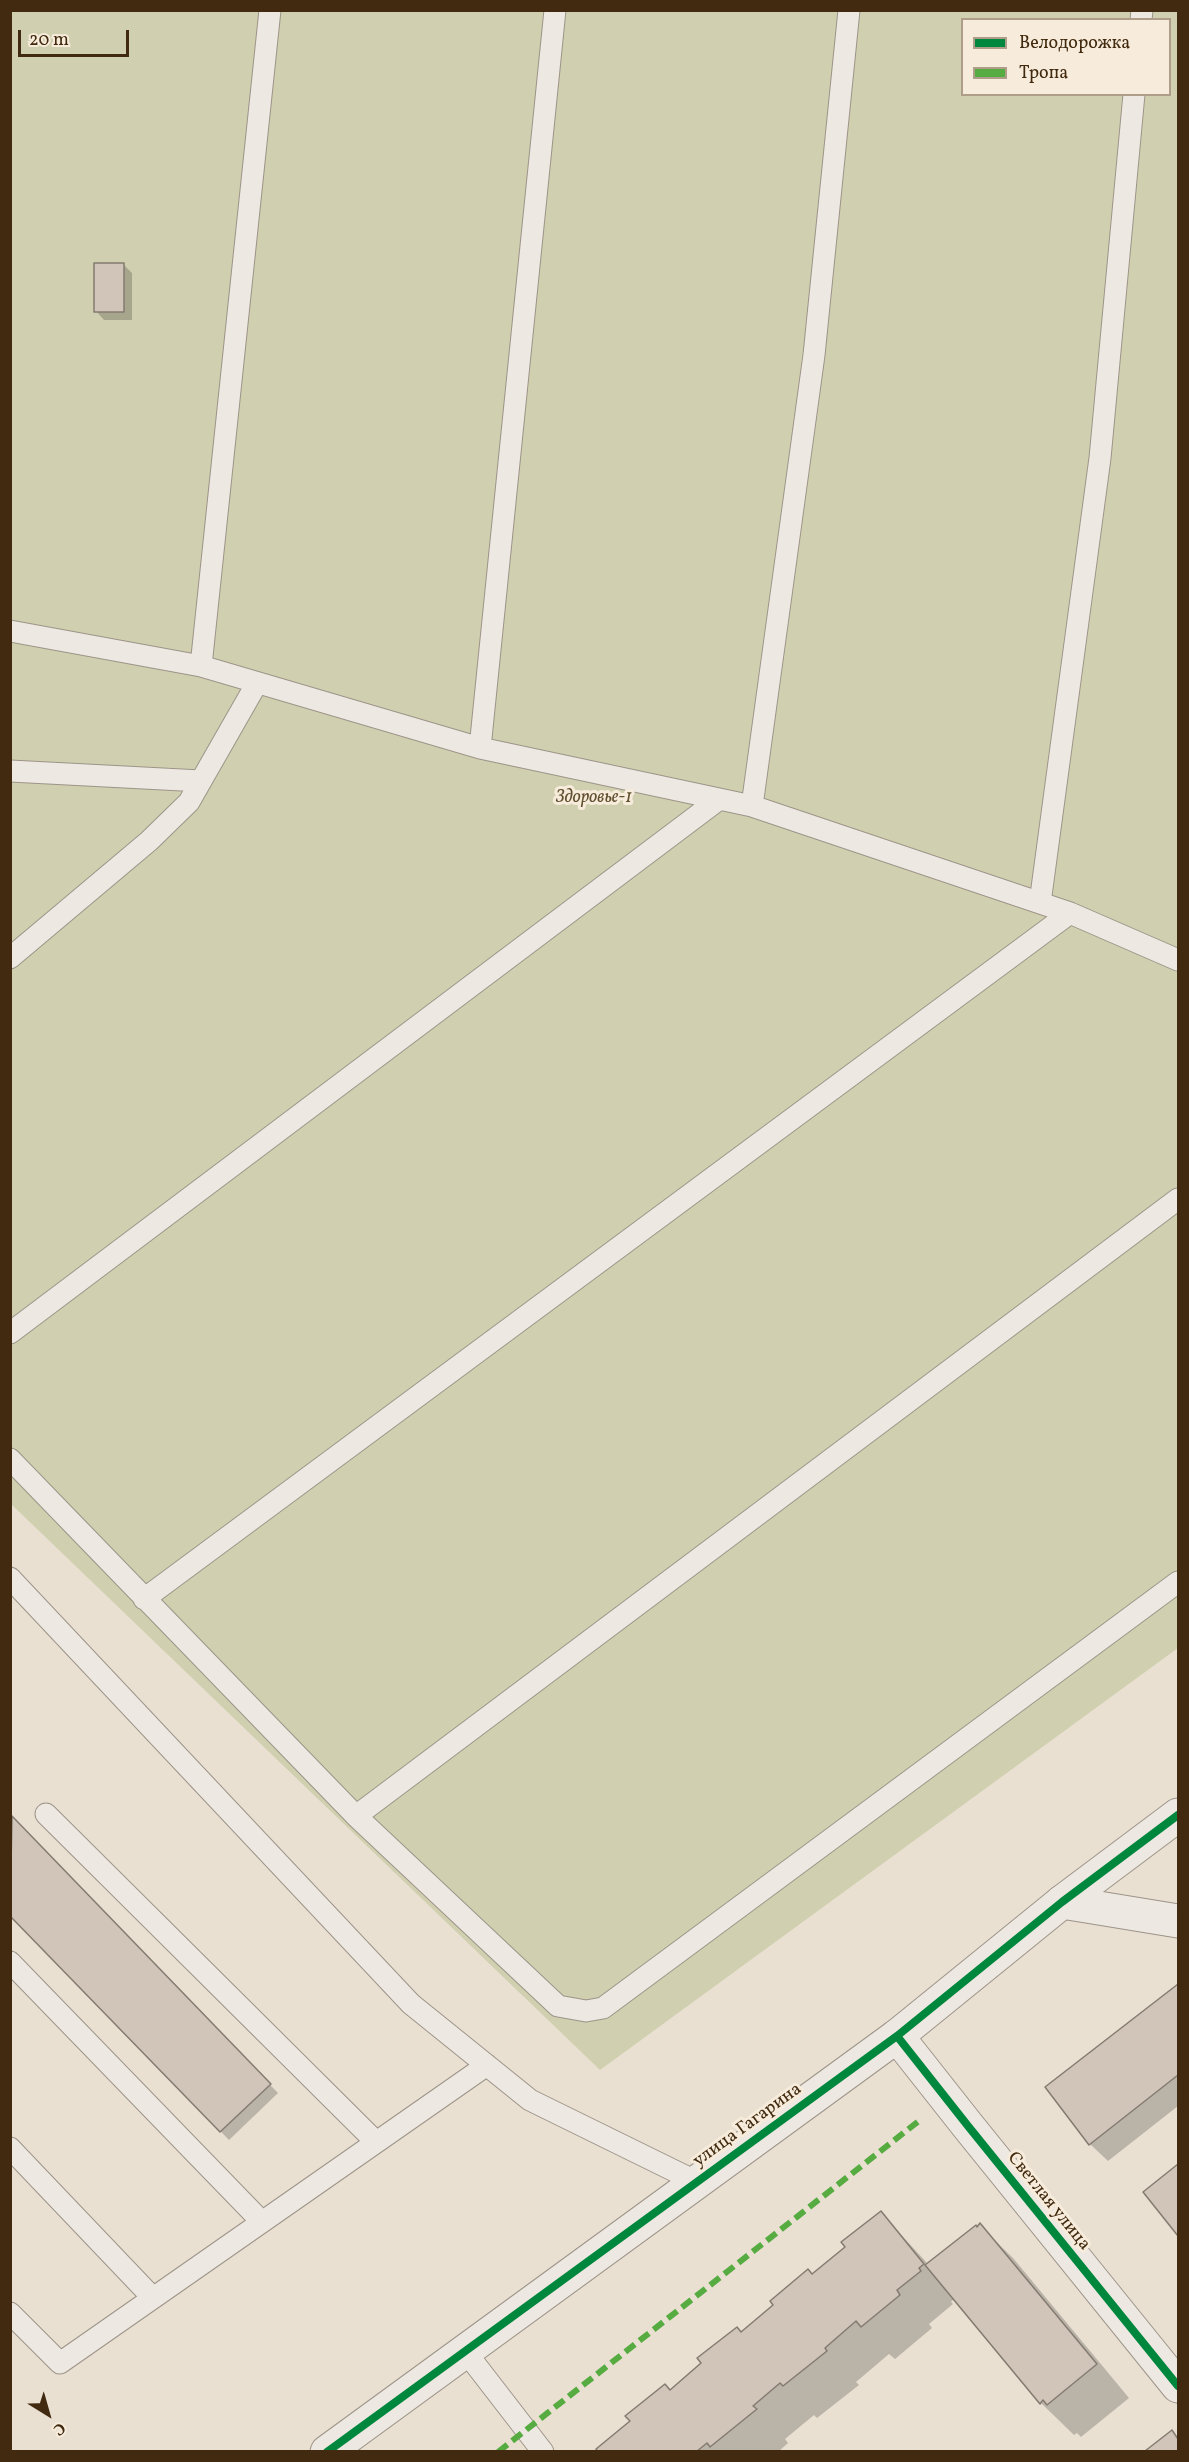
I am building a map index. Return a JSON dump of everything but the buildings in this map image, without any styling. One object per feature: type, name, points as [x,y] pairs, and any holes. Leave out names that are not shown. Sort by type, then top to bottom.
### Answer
[{"type":"street","name":"улица Гагарина","points":[[327,2451],[897,2036],[1062,1902],[1179,1815]]},
{"type":"street","points":[[1062,1902],[1179,1921]]},
{"type":"street","name":"Светлая улица","points":[[897,2036],[968,2127],[1179,2386]]},
{"type":"lane","points":[[201,666],[270,10]]},
{"type":"lane","points":[[480,748],[555,10]]},
{"type":"lane","points":[[752,806],[814,355],[849,10]]},
{"type":"lane","points":[[1040,903],[1100,458],[1134,96]]},
{"type":"lane","points":[[10,631],[201,666],[480,748],[752,806],[1070,913],[1179,960]]},
{"type":"lane","points":[[10,958],[149,841],[189,802],[257,683]]},
{"type":"lane","points":[[10,771],[201,781]]},
{"type":"lane","points":[[10,1333],[718,800]]},
{"type":"lane","points":[[144,1599],[1070,913]]},
{"type":"lane","points":[[356,1816],[1179,1199]]},
{"type":"lane","points":[[10,1459],[356,1816],[558,2006],[586,2011],[603,2008],[1179,1582]]},
{"type":"lane","points":[[10,1578],[411,2004],[530,2100],[697,2182]]},
{"type":"lane","points":[[46,1815],[376,2142]]},
{"type":"lane","points":[[10,1962],[262,2222]]},
{"type":"lane","points":[[10,2313],[60,2363],[487,2065]]},
{"type":"lane","points":[[10,2148],[153,2298]]},
{"type":"lane","points":[[465,2351],[543,2451]]},
{"type":"green space","name":"Здоровье-1","points":[[10,11],[1178,11],[1178,1648],[600,2070],[11,1504]]},
{"type":"marked path","points":[[498,2452],[920,2120]]},
{"type":"cycle path","points":[[327,2452],[897,2036],[1062,1902],[1178,1815]]},
{"type":"cycle path","points":[[897,2036],[1178,2386]]}]
